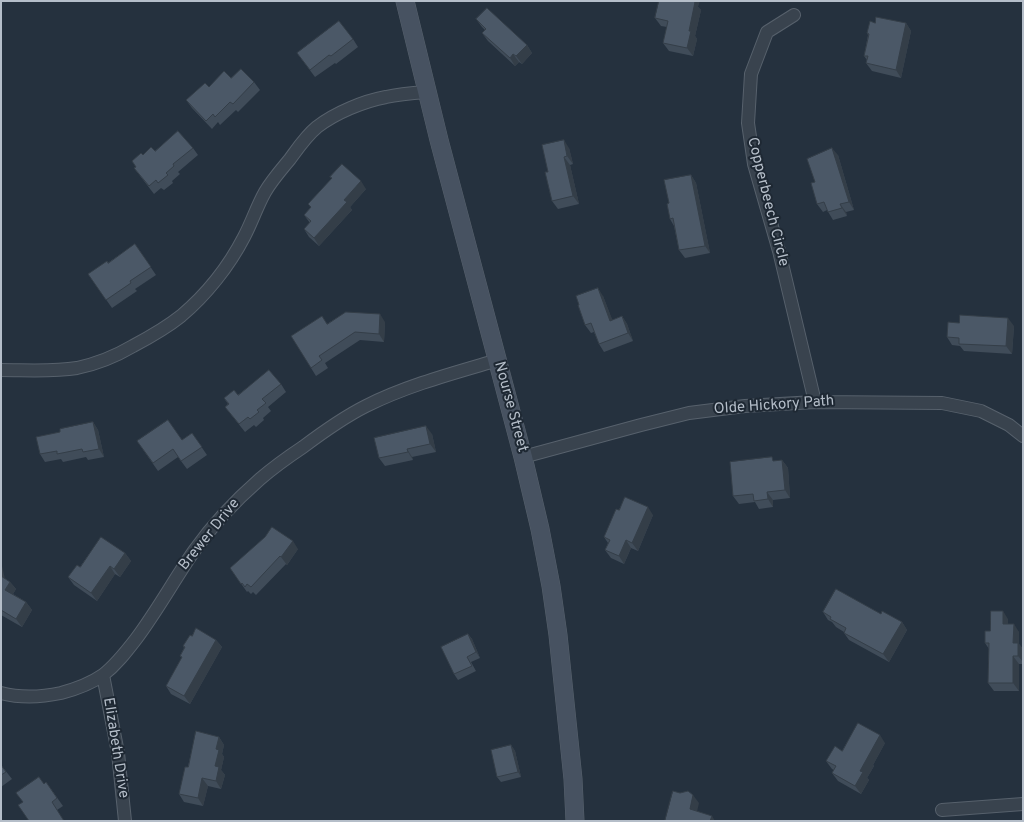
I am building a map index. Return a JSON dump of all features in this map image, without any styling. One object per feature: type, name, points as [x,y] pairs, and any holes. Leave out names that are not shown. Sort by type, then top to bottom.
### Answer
[{"type":"main road","name":"Nourse Street","points":[[405,1],[540,529],[551,586],[562,671],[576,821]]},
{"type":"street","name":"Copperbeech Circle","points":[[794,15],[768,32],[751,74],[748,123],[754,164],[779,252],[815,402]]},
{"type":"street","points":[[1,370],[47,370],[89,365],[121,353],[154,335],[185,312],[210,286],[245,236],[262,199],[273,181],[316,128],[348,110],[372,101],[398,95],[427,92]]},
{"type":"street","name":"Brewer Drive","points":[[1,693],[22,696],[54,694],[88,684],[103,675],[120,659],[149,621],[195,550],[226,512],[261,478],[320,434],[366,406],[416,386],[498,360]]},
{"type":"street","name":"Olde Hickory Path","points":[[523,457],[641,424],[689,413],[745,406],[815,402],[942,403],[981,411],[1009,425],[1023,436]]},
{"type":"street","name":"Elizabeth Drive","points":[[103,675],[118,753],[125,821]]},
{"type":"street","points":[[942,810],[1023,804]]},
{"type":"building","points":[[659,1],[695,2],[687,48],[663,43],[668,21],[655,18]]},
{"type":"building","points":[[487,8],[527,45],[516,56],[513,54],[510,58],[482,33],[486,29],[476,19]]},
{"type":"building","points":[[876,17],[906,23],[896,70],[866,63],[868,56],[864,56],[869,34],[867,33],[870,21],[875,23]]},
{"type":"building","points":[[339,21],[353,39],[310,70],[297,53]]},
{"type":"building","points":[[241,69],[254,82],[233,104],[230,102],[215,117],[213,114],[206,121],[186,100],[205,83],[209,87],[224,71],[231,78]]},
{"type":"building","points":[[178,131],[193,148],[173,164],[174,166],[166,173],[168,175],[158,183],[156,180],[149,186],[134,168],[136,167],[132,161],[141,153],[143,155],[151,147],[155,151]]},
{"type":"building","points":[[564,140],[567,156],[564,157],[573,196],[552,201],[545,172],[548,172],[542,145]]},
{"type":"building","points":[[832,148],[849,202],[840,204],[842,208],[828,212],[824,202],[817,204],[811,183],[815,182],[807,159]]},
{"type":"building","points":[[342,164],[361,181],[344,200],[347,202],[314,238],[304,229],[311,221],[304,215],[311,207],[308,204]]},
{"type":"building","points":[[691,175],[705,246],[679,250],[673,218],[670,219],[664,180]]},
{"type":"building","points":[[135,244],[151,267],[106,300],[88,274]]},
{"type":"building","points":[[598,288],[610,321],[622,316],[628,333],[599,344],[591,323],[585,325],[576,296]]},
{"type":"building","points":[[346,312],[380,314],[379,334],[355,332],[319,356],[322,360],[311,368],[291,336],[322,316],[327,324]]},
{"type":"building","points":[[960,315],[1008,318],[1006,346],[959,344],[959,338],[947,337],[948,322],[959,323]]},
{"type":"building","points":[[269,370],[281,384],[262,399],[266,403],[257,410],[259,412],[239,424],[225,407],[229,404],[224,398],[234,390],[238,395]]},
{"type":"building","points":[[168,420],[182,440],[192,433],[202,447],[181,461],[173,449],[153,463],[137,441]]},
{"type":"building","points":[[93,422],[99,449],[83,452],[82,449],[57,454],[57,451],[40,454],[36,437],[60,432],[60,429]]},
{"type":"building","points":[[426,426],[430,444],[407,449],[408,452],[379,458],[374,438]]},
{"type":"building","points":[[772,457],[773,461],[782,460],[785,490],[767,492],[768,499],[754,501],[753,494],[733,496],[730,462]]},
{"type":"building","points":[[625,497],[648,507],[632,543],[626,540],[619,556],[605,550],[610,540],[604,537],[616,509],[619,510]]},
{"type":"building","points":[[272,527],[293,541],[281,557],[251,587],[247,584],[245,587],[230,568],[265,537]]},
{"type":"building","points":[[101,537],[125,553],[114,569],[110,566],[91,593],[68,577],[77,565],[80,567]]},
{"type":"building","points":[[1,576],[10,582],[5,590],[26,602],[16,619],[1,610]]},
{"type":"building","points":[[836,589],[881,614],[882,611],[902,622],[883,654],[844,633],[846,628],[830,619],[831,617],[823,612]]},
{"type":"building","points":[[991,611],[1003,611],[1003,624],[1014,624],[1013,643],[1018,643],[1018,656],[1013,656],[1013,683],[988,683],[989,643],[985,643],[985,631],[990,631]]},
{"type":"building","points":[[196,628],[216,640],[184,696],[166,686],[182,657],[180,656],[185,647],[183,646]]},
{"type":"building","points":[[468,634],[476,652],[467,657],[472,666],[454,674],[441,647]]},
{"type":"building","points":[[858,723],[880,735],[860,771],[863,772],[855,786],[832,773],[836,766],[826,761],[835,746],[842,751]]},
{"type":"building","points":[[196,731],[219,737],[216,749],[219,750],[215,766],[219,767],[216,781],[202,778],[198,798],[179,794],[185,767],[188,767]]},
{"type":"building","points":[[511,745],[518,772],[497,777],[491,750]]},
{"type":"building","points":[[1,765],[6,772],[1,775]]},
{"type":"building","points":[[39,777],[44,784],[46,782],[57,798],[52,802],[64,821],[29,821],[18,805],[23,802],[16,793]]},
{"type":"building","points":[[673,791],[680,793],[688,791],[693,795],[690,809],[712,816],[710,821],[665,821]]}]
